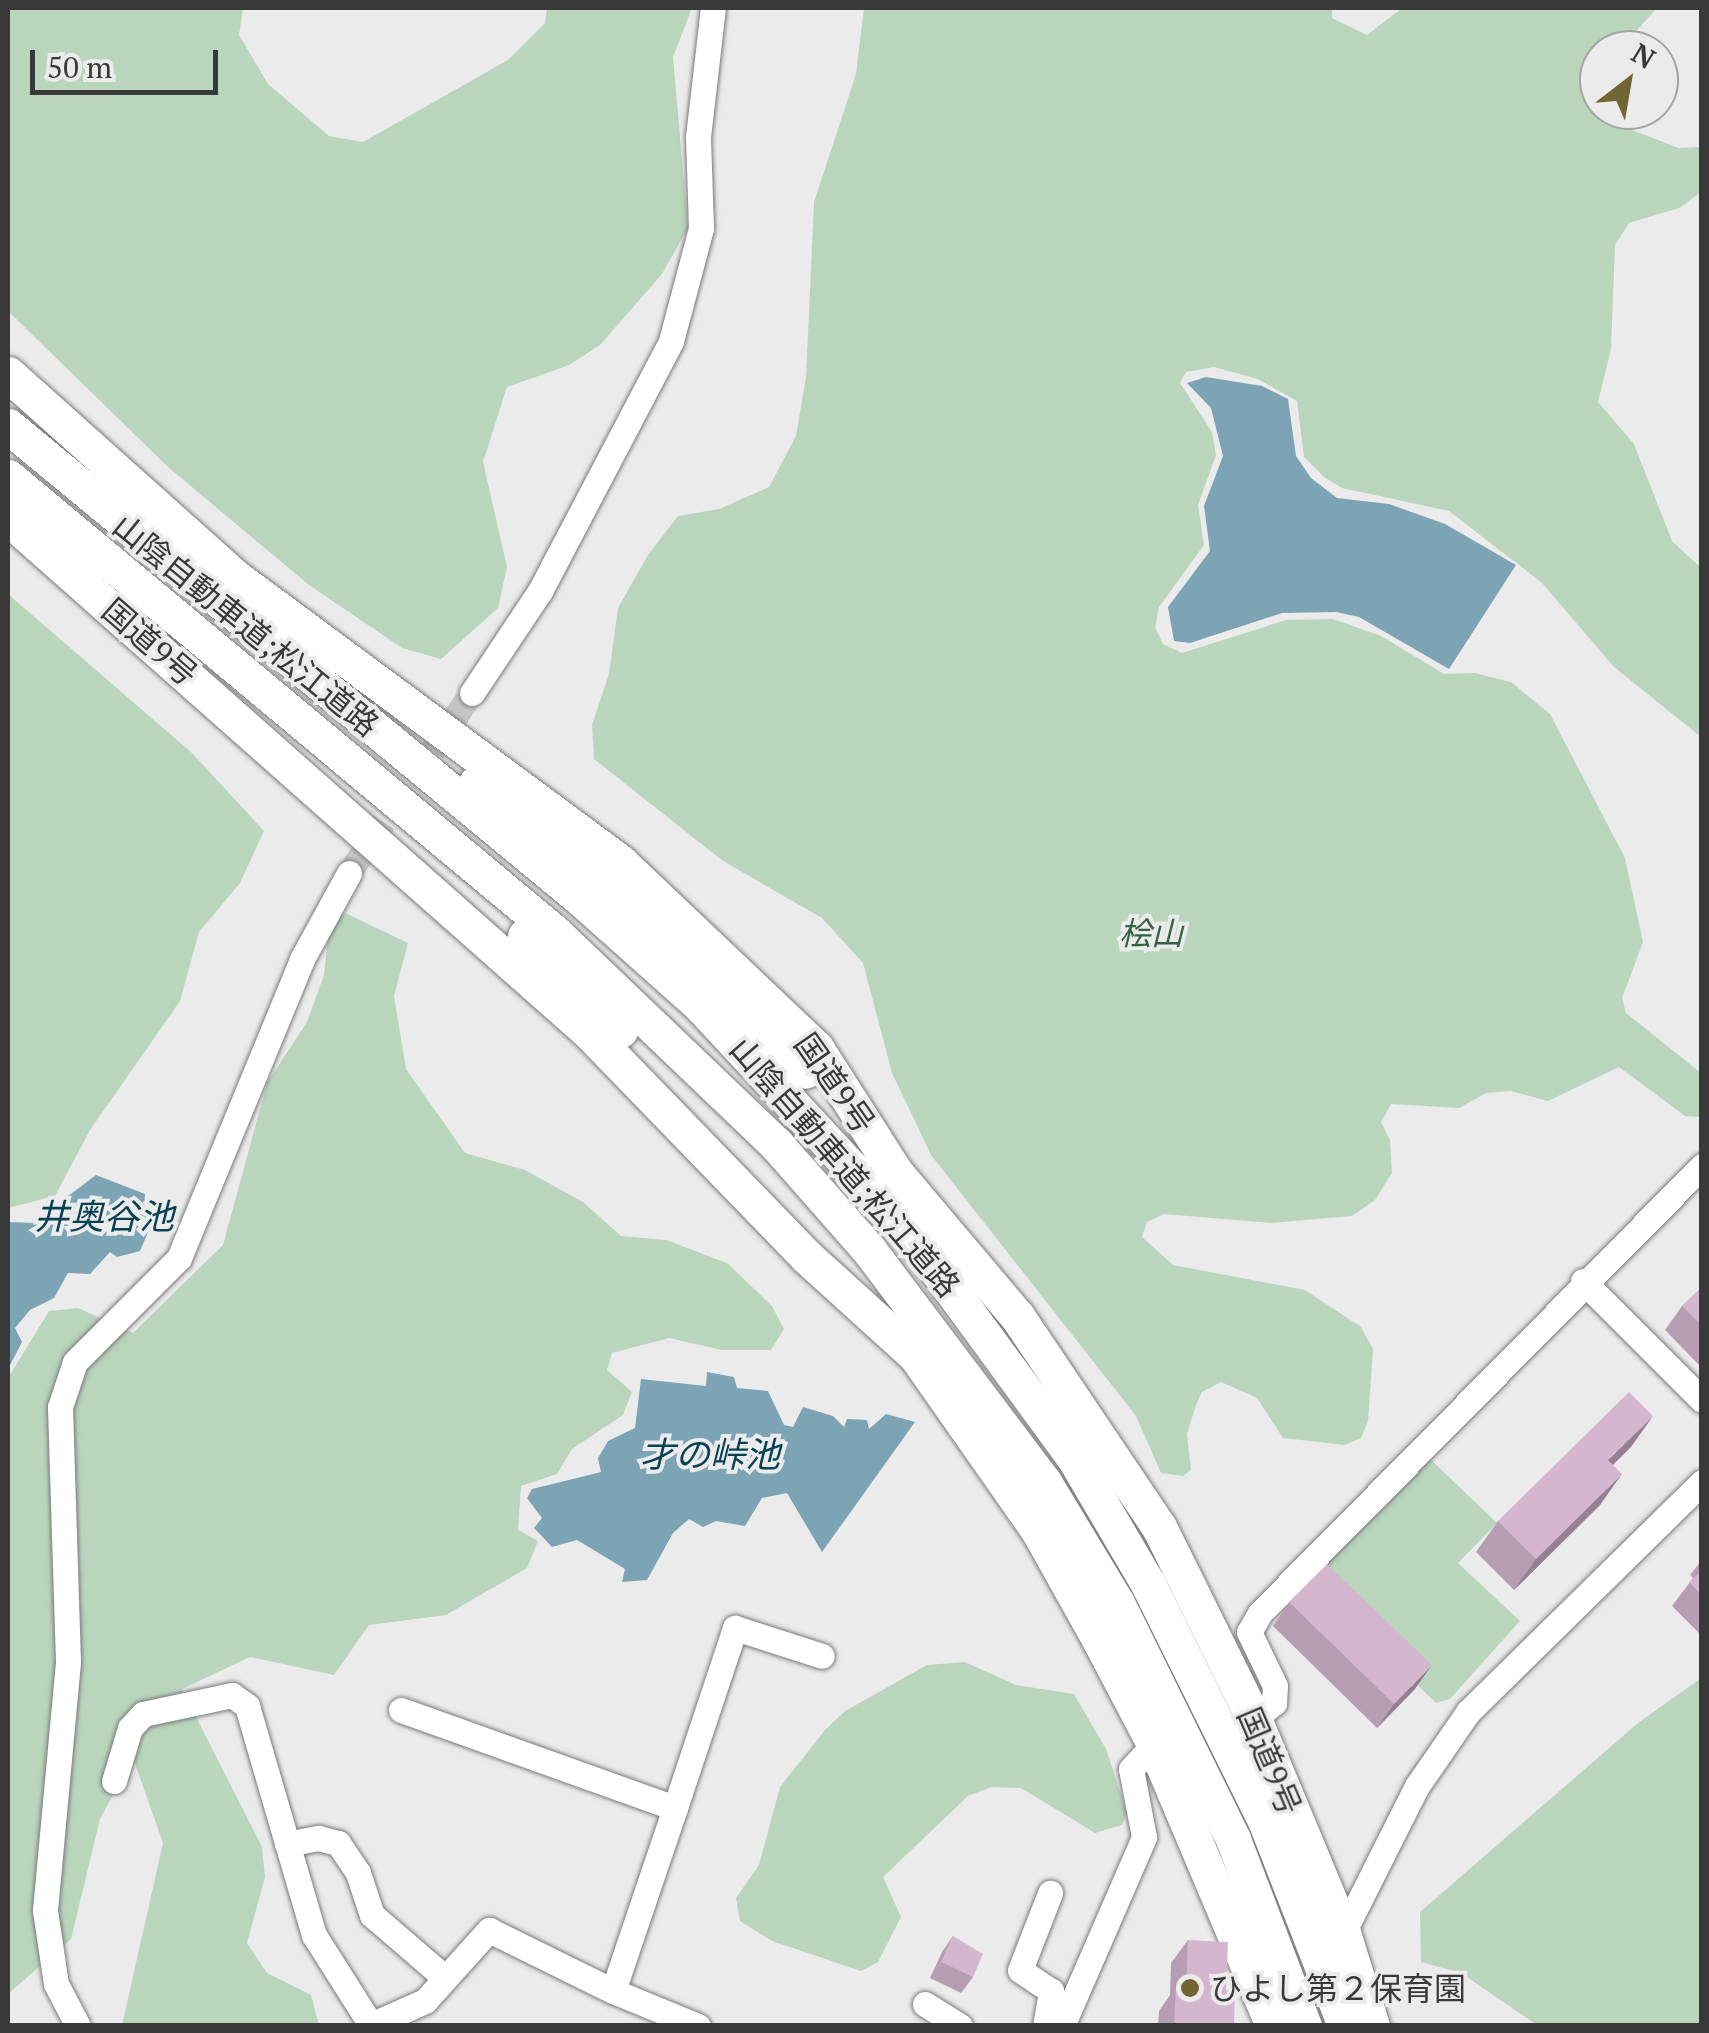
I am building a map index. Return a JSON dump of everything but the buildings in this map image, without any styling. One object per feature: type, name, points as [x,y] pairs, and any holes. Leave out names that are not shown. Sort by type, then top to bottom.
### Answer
[{"type":"highway","name":"国道9号","points":[[8,374],[235,577],[621,863],[816,1048],[896,1173],[1006,1302],[1084,1411],[1159,1527],[1254,1719],[1343,1934],[1372,2026]]},
{"type":"highway","name":"山陰自動車道;松江道路","points":[[8,426],[684,991],[806,1112],[900,1220],[1052,1426],[1148,1584],[1266,1823],[1344,2026]]},
{"type":"highway","name":"山陰自動車道;松江道路","points":[[8,477],[554,932],[763,1131],[869,1250],[1044,1482],[1116,1603],[1233,1839],[1304,2026]]},
{"type":"highway","name":"国道9号","points":[[8,518],[590,1033],[807,1258],[916,1356],[1038,1530],[1154,1744],[1273,2026]]},
{"type":"highway","points":[[151,548],[623,895],[788,1052],[896,1173]]},
{"type":"highway","points":[[128,580],[526,937],[736,1151],[916,1356]]},
{"type":"street","points":[[472,693],[540,591],[671,341],[701,228],[698,137],[712,8]]},
{"type":"street","points":[[78,2026],[56,1984],[45,1910],[68,1662],[60,1407],[75,1362],[179,1258],[302,959],[349,874]]},
{"type":"street","points":[[1254,1719],[1274,1703],[1275,1686],[1250,1632],[1260,1613],[1584,1281],[1702,1166]]},
{"type":"street","points":[[1584,1281],[1702,1400]]},
{"type":"street","points":[[1343,1934],[1417,1786],[1468,1712],[1702,1482]]},
{"type":"street","points":[[614,1990],[735,1628],[822,1656]]},
{"type":"street","points":[[114,1781],[130,1728],[143,1714],[232,1694],[247,1706],[314,1935],[372,2026],[425,2000],[489,1930],[698,2026]]},
{"type":"street","points":[[402,1710],[676,1808]]},
{"type":"street","points":[[1062,2026],[1144,1837],[1130,1769],[1154,1744]]},
{"type":"street","points":[[288,1844],[318,1838],[338,1843],[358,1873],[372,1915],[444,1977]]},
{"type":"street","points":[[1045,2026],[1051,1991],[1020,1970],[1050,1892]]},
{"type":"street","points":[[926,2004],[960,2026]]},
{"type":"green space","points":[[8,8],[243,8],[239,35],[268,84],[329,136],[363,142],[508,60],[545,23],[547,8],[692,8],[673,57],[688,228],[662,274],[600,345],[569,365],[507,387],[483,462],[507,567],[498,608],[441,659],[402,648],[309,585],[168,467],[8,311]]},
{"type":"green space","name":"桧山","points":[[864,8],[1332,8],[1332,18],[1367,35],[1402,8],[1657,8],[1637,30],[1579,30],[1579,130],[1632,130],[1679,148],[1701,147],[1701,192],[1679,208],[1629,223],[1615,245],[1611,349],[1598,402],[1634,444],[1672,541],[1701,568],[1701,737],[1614,667],[1542,583],[1449,511],[1342,488],[1324,477],[1304,457],[1297,401],[1258,379],[1214,367],[1186,372],[1180,383],[1212,432],[1216,455],[1198,505],[1204,545],[1159,607],[1155,627],[1163,644],[1182,653],[1286,620],[1333,619],[1381,636],[1444,674],[1475,673],[1511,682],[1550,714],[1625,858],[1643,942],[1622,998],[1626,1013],[1701,1073],[1701,1117],[1685,1116],[1619,1067],[1548,1101],[1511,1091],[1486,1093],[1459,1108],[1391,1104],[1381,1122],[1390,1140],[1392,1173],[1375,1200],[1352,1216],[1271,1223],[1164,1214],[1147,1222],[1142,1237],[1173,1265],[1305,1290],[1361,1327],[1373,1349],[1368,1421],[1361,1438],[1345,1445],[1283,1438],[1257,1398],[1221,1382],[1202,1392],[1196,1405],[1187,1434],[1191,1470],[1183,1476],[1161,1473],[1136,1416],[931,1155],[892,1073],[863,963],[822,918],[723,861],[594,759],[592,725],[609,674],[618,608],[648,555],[678,516],[719,509],[769,487],[796,436],[806,377],[814,202],[856,74]]},
{"type":"green space","points":[[8,594],[192,753],[264,831],[240,883],[199,932],[180,1001],[90,1130],[55,1196],[8,1208]]},
{"type":"green space","points":[[345,913],[408,943],[394,996],[406,1069],[465,1153],[525,1170],[583,1202],[621,1236],[666,1240],[727,1263],[772,1306],[784,1329],[771,1350],[722,1350],[669,1338],[612,1353],[607,1370],[632,1392],[623,1415],[572,1449],[557,1474],[521,1486],[518,1530],[538,1541],[527,1568],[446,1615],[369,1625],[334,1675],[250,1657],[182,1689],[262,1847],[265,1877],[247,1943],[267,1973],[311,1995],[319,2025],[122,2025],[163,1843],[133,1758],[100,1819],[71,1939],[8,1994],[8,1378],[49,1311],[78,1308],[133,1333],[223,1245],[267,1083],[307,1022],[324,975],[329,927]]},
{"type":"green space","points":[[1427,1456],[1497,1523],[1458,1563],[1520,1621],[1450,1699],[1436,1703],[1309,1581],[1367,1517],[1383,1510]]},
{"type":"green space","points":[[965,1662],[1016,1685],[1074,1694],[1106,1749],[1127,1813],[1122,1825],[1095,1833],[1021,1788],[991,1787],[968,1796],[883,1877],[901,1917],[878,1962],[861,1971],[772,1941],[740,1921],[736,1898],[759,1865],[780,1787],[825,1730],[845,1711],[927,1665]]},
{"type":"green space","points":[[1701,1678],[1701,2025],[1537,2025],[1461,1973],[1421,1962],[1420,1912],[1638,1723]]},
{"type":"water","points":[[1206,377],[1262,386],[1288,399],[1296,456],[1311,478],[1337,498],[1389,504],[1445,524],[1516,565],[1449,669],[1359,617],[1336,612],[1282,613],[1190,643],[1174,641],[1168,607],[1210,551],[1204,506],[1223,456],[1211,408],[1187,383]]},
{"type":"water","name":"井奥谷池","points":[[96,1175],[145,1194],[144,1210],[154,1218],[140,1251],[117,1257],[110,1252],[90,1274],[68,1273],[54,1298],[30,1310],[15,1328],[22,1342],[8,1369],[8,1222],[35,1223],[39,1215],[66,1212],[63,1200]]},
{"type":"water","name":"才の峠池","points":[[707,1372],[734,1377],[737,1388],[768,1391],[784,1425],[793,1427],[803,1407],[833,1416],[844,1427],[847,1419],[867,1420],[869,1429],[886,1414],[915,1422],[822,1552],[787,1493],[762,1498],[745,1526],[716,1521],[703,1527],[689,1519],[673,1533],[647,1580],[622,1582],[625,1569],[577,1540],[552,1547],[534,1528],[542,1518],[527,1498],[532,1489],[601,1472],[598,1458],[608,1441],[635,1428],[641,1379],[706,1386]]},
{"type":"tunnel","points":[[349,873],[472,693]]},
{"type":"place","name":"ひよし第２保育園","points":[[1190,1988]]}]
